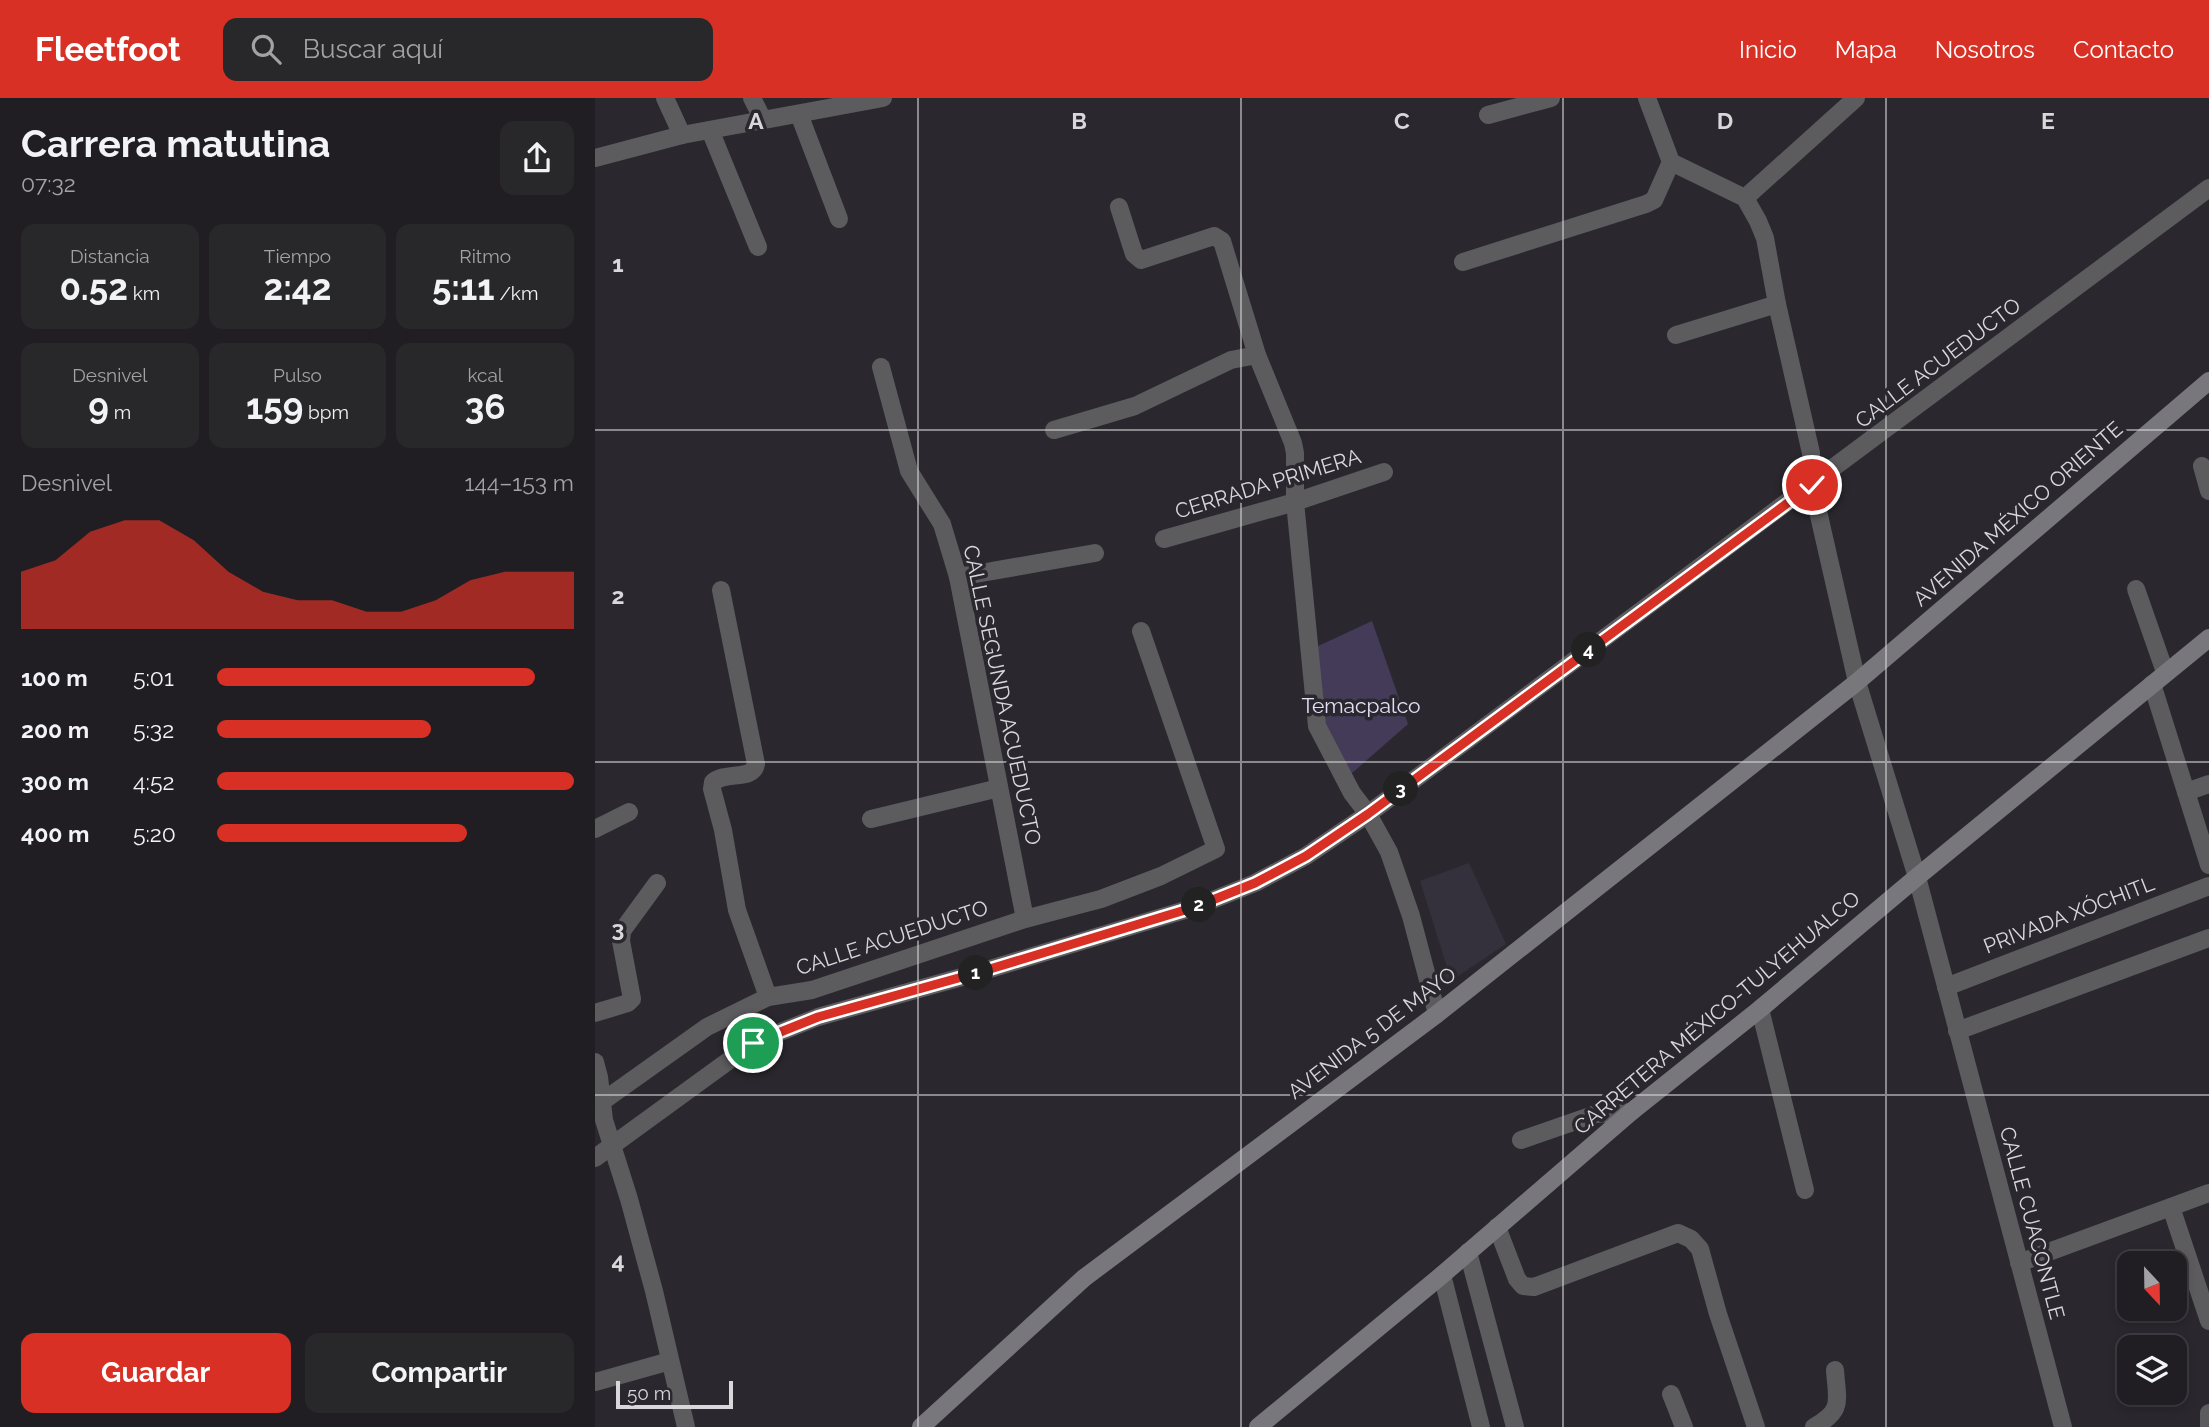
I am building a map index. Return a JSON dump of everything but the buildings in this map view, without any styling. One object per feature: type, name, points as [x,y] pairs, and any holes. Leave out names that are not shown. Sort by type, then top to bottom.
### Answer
[{"type":"main road","name":"AVENIDA MÉXICO ORIENTE","points":[[1857,682],[2209,381]]},
{"type":"main road","name":"CARRETERA MÉXICO-TULYEHUALCO","points":[[1258,1427],[1442,1275],[1631,1112],[1761,1009],[1917,877],[2209,638]]},
{"type":"main road","name":"AVENIDA 5 DE MAYO","points":[[921,1427],[1084,1278],[1437,1014],[1857,682]]},
{"type":"street","points":[[665,98],[682,135]]},
{"type":"street","points":[[752,98],[763,120]]},
{"type":"street","points":[[595,158],[682,135],[883,98]]},
{"type":"street","points":[[1488,115],[1551,98]]},
{"type":"street","points":[[1647,98],[1671,162],[1745,198],[1856,98]]},
{"type":"street","points":[[799,114],[839,219]]},
{"type":"street","points":[[710,130],[758,247]]},
{"type":"street","points":[[1463,262],[1646,204],[1654,200],[1671,162]]},
{"type":"street","name":"CALLE ACUEDUCTO","points":[[595,1158],[753,1043],[818,1017],[980,972],[1195,907],[1255,883],[1306,856],[1368,814],[2209,188]]},
{"type":"street","name":"CALLE CUACONTLE","points":[[1745,198],[1765,238],[1811,453],[1812,485],[1857,682],[1917,877],[2063,1427]]},
{"type":"street","points":[[1119,207],[1134,254],[1141,260],[1214,236],[1222,241],[1257,355],[1293,443],[1294,502],[1317,726],[1352,793],[1368,814],[1389,852],[1407,904],[1437,1014]]},
{"type":"street","points":[[1676,335],[1777,303]]},
{"type":"street","points":[[1054,430],[1135,406],[1231,360],[1257,355]]},
{"type":"street","name":"CALLE SEGUNDA ACUEDUCTO","points":[[881,367],[909,471],[942,524],[958,578],[1024,919]]},
{"type":"street","points":[[2202,466],[2209,491]]},
{"type":"street","name":"CERRADA PRIMERA","points":[[1164,539],[1294,502],[1384,472]]},
{"type":"street","points":[[958,578],[1095,553]]},
{"type":"street","points":[[2136,589],[2186,792],[2209,866]]},
{"type":"street","points":[[721,590],[756,764],[751,774],[720,776],[713,782],[712,789],[723,831],[737,910],[768,997]]},
{"type":"street","name":"CALLE ACUEDUCTO","points":[[603,1101],[707,1027],[768,997],[812,990],[1024,919],[1101,899],[1161,876],[1216,849],[1142,631]]},
{"type":"street","points":[[2186,792],[2209,784]]},
{"type":"street","points":[[871,819],[999,788]]},
{"type":"street","points":[[595,829],[629,813]]},
{"type":"street","points":[[595,1013],[628,1003],[632,999],[621,941],[622,931],[657,883]]},
{"type":"street","name":"PRIVADA XÓCHITL","points":[[1946,987],[2209,886]]},
{"type":"street","points":[[1957,1031],[2209,938]]},
{"type":"street","points":[[1761,1009],[1805,1190]]},
{"type":"street","points":[[595,1062],[603,1101],[599,1123],[612,1145],[643,1252],[686,1427]]},
{"type":"street","points":[[1521,1140],[1596,1114],[1631,1112]]},
{"type":"street","points":[[2019,1263],[2209,1193]]},
{"type":"street","points":[[2171,1207],[2209,1321]]},
{"type":"street","points":[[1497,1227],[1517,1279],[1523,1286],[1534,1287],[1678,1233],[1691,1239],[1700,1249],[1718,1314],[1756,1427]]},
{"type":"street","points":[[1468,1252],[1515,1427]]},
{"type":"street","points":[[1442,1275],[1481,1427]]},
{"type":"street","points":[[595,1382],[670,1362]]},
{"type":"street","points":[[1814,1427],[1832,1415],[1837,1405],[1835,1370]]},
{"type":"street","points":[[1671,1394],[1684,1427]]},
{"type":"street","points":[[2209,1413],[2209,1427]]},
{"type":"shaded area","points":[[1469,863],[1506,944],[1443,986],[1438,978],[1447,967],[1420,881]]},
{"type":"green space","name":"Temacpalco","points":[[1372,621],[1408,724],[1351,774],[1324,724],[1316,647]]},
{"type":"route","points":[[753,1043],[818,1017],[980,972],[1195,907],[1255,883],[1306,856],[1368,814],[1812,485]]}]
